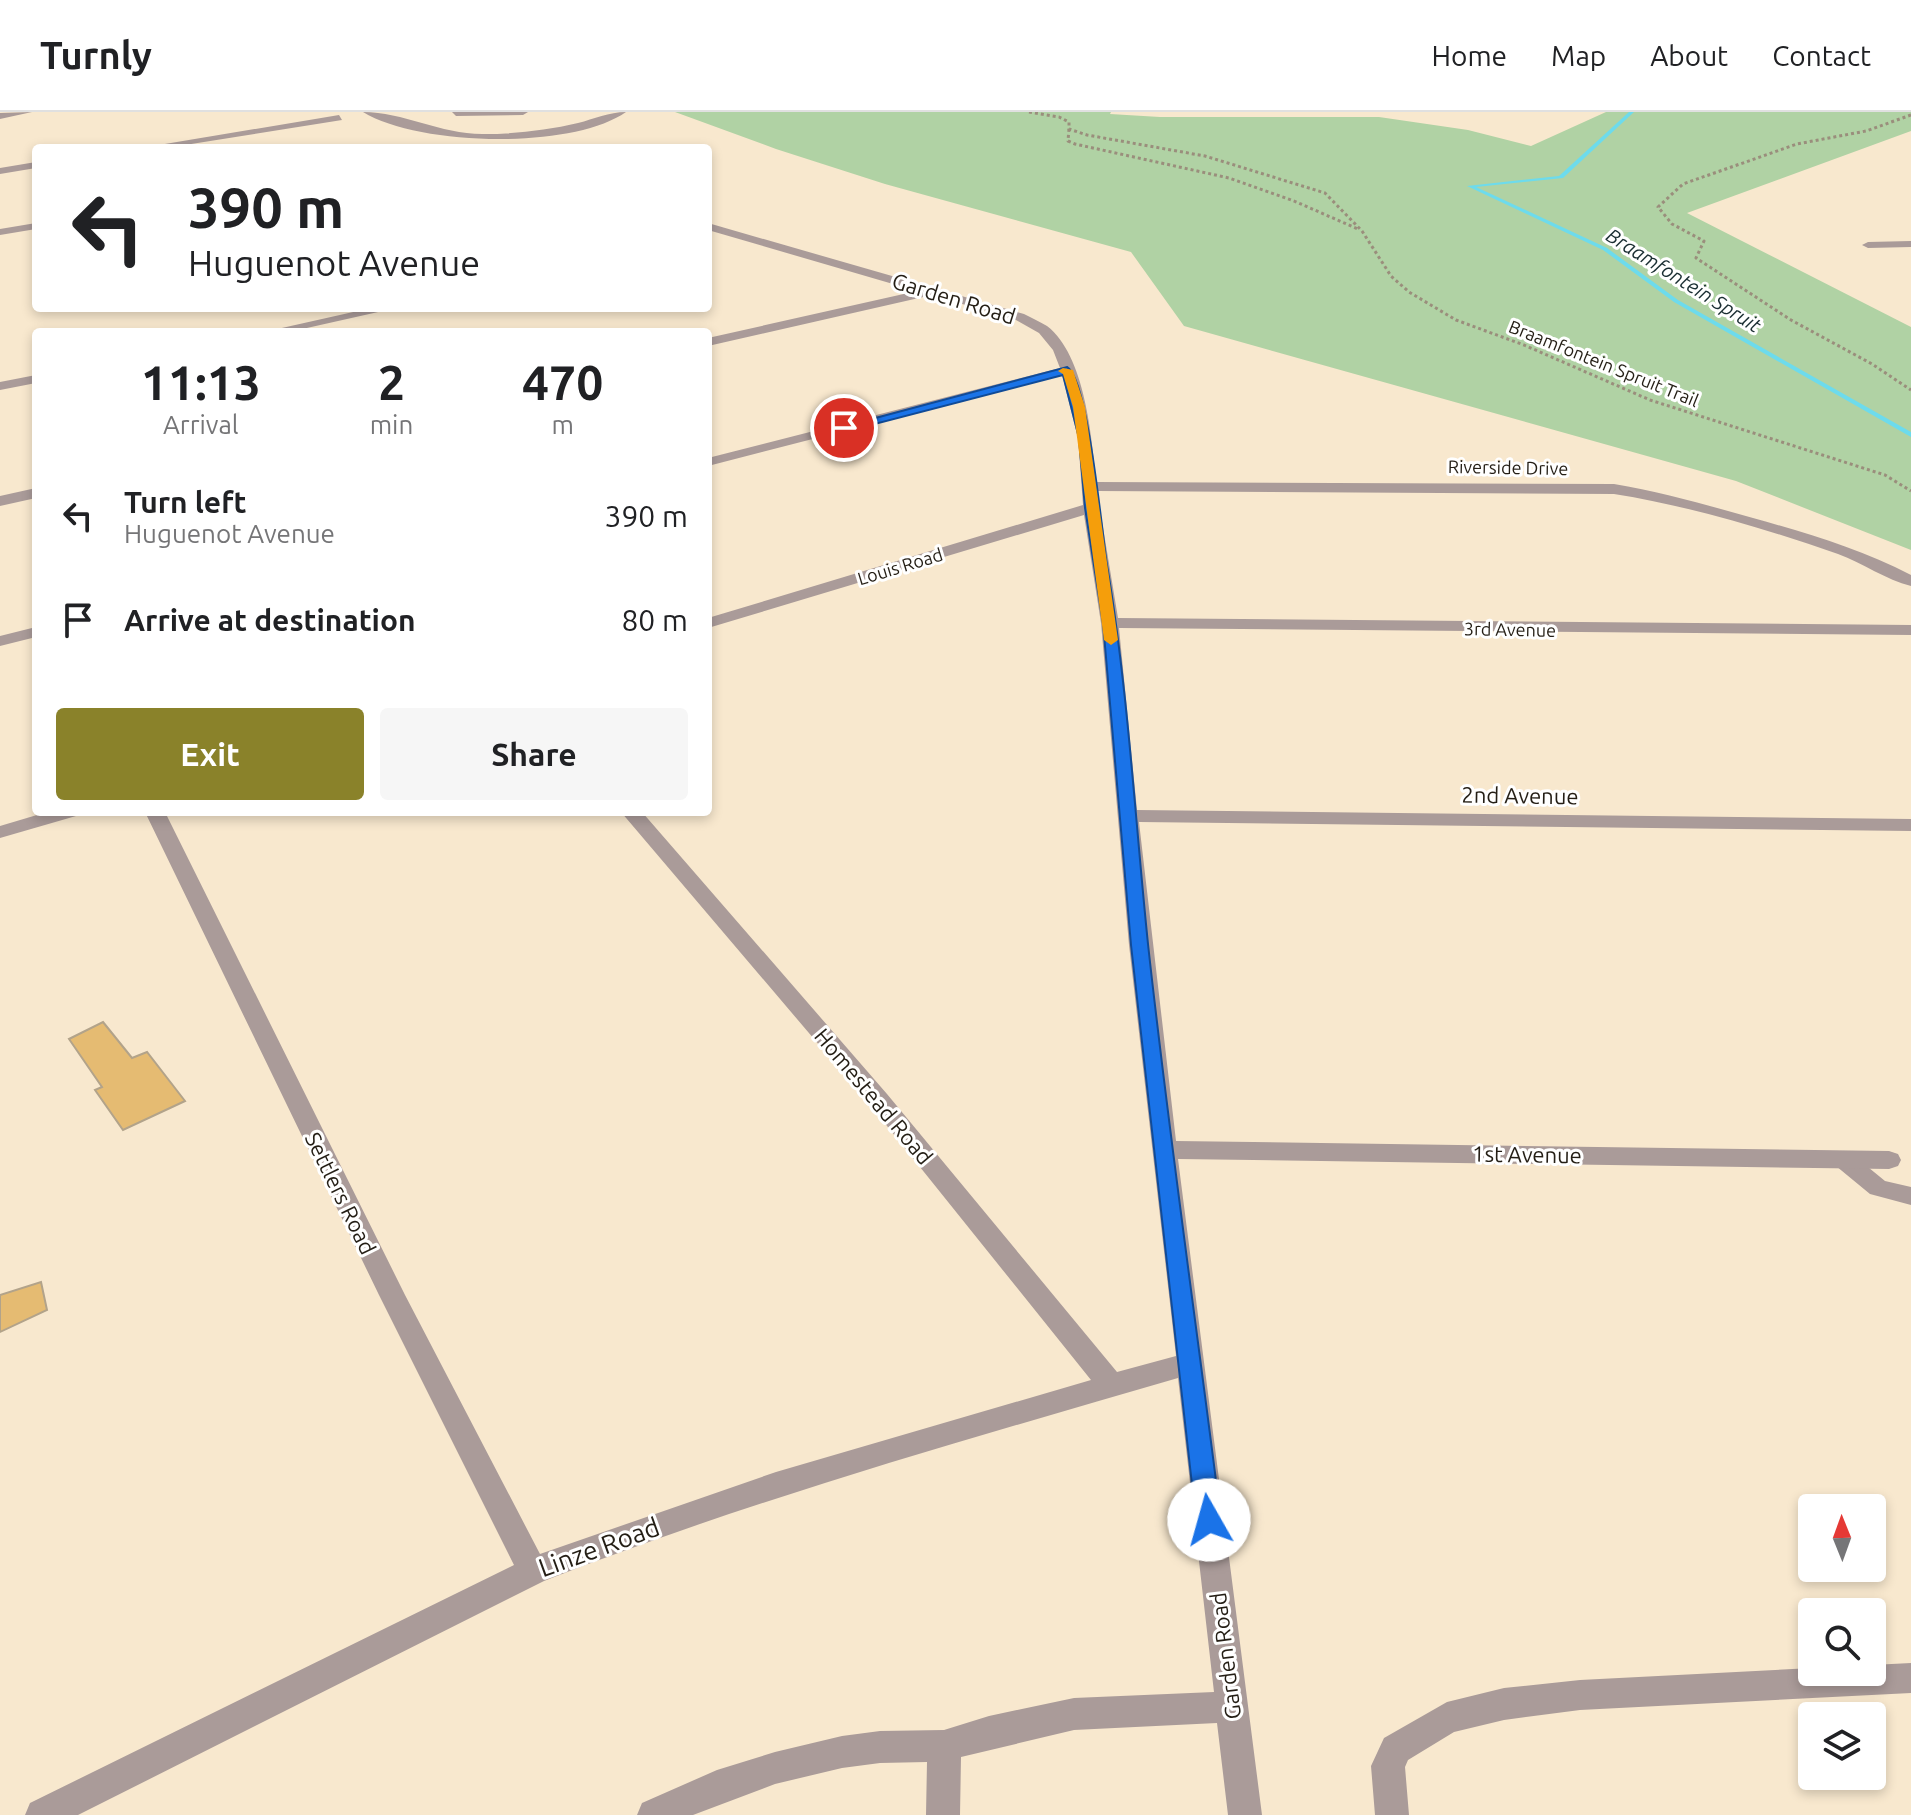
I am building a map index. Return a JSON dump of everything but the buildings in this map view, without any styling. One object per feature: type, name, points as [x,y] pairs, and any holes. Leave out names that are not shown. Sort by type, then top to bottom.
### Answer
[{"type":"street","points":[[0,116],[27,112]]},
{"type":"street","points":[[318,112],[354,122]]},
{"type":"street","points":[[368,112],[445,135],[463,136],[536,134],[621,112]]},
{"type":"street","points":[[456,113],[523,112]]},
{"type":"street","points":[[172,144],[339,118]]},
{"type":"street","points":[[0,171],[32,166]]},
{"type":"street","points":[[0,232],[32,227]]},
{"type":"street","name":"Garden Road","points":[[712,227],[1006,311],[1032,323],[1052,338],[1067,370],[1079,407],[1110,623],[1140,945],[1245,1815]]},
{"type":"street","points":[[721,243],[747,238]]},
{"type":"street","points":[[1868,245],[1911,244]]},
{"type":"street","points":[[712,341],[932,291]]},
{"type":"street","points":[[290,328],[370,312]]},
{"type":"street","points":[[712,461],[1067,370]]},
{"type":"street","points":[[0,386],[32,380]]},
{"type":"street","name":"Riverside Drive","points":[[1091,497],[1614,489],[1673,501],[1785,532],[1869,559],[1911,581]]},
{"type":"street","points":[[0,501],[32,494]]},
{"type":"street","name":"Louis Road","points":[[712,622],[1091,497]]},
{"type":"street","name":"3rd Avenue","points":[[1110,623],[1911,630]]},
{"type":"street","points":[[0,641],[32,633]]},
{"type":"street","points":[[0,832],[55,816]]},
{"type":"street","name":"Settlers Road","points":[[157,816],[392,1295],[533,1571]]},
{"type":"street","name":"Homestead Road","points":[[634,816],[879,1100],[1112,1386]]},
{"type":"street","name":"2nd Avenue","points":[[1128,816],[1911,825]]},
{"type":"street","name":"1st Avenue","points":[[1164,1150],[1889,1160]]},
{"type":"street","name":"Linze Road","points":[[42,1815],[533,1571],[593,1547],[824,1470],[1190,1363]]},
{"type":"street","points":[[1392,1815],[1388,1766],[1396,1749],[1447,1718],[1504,1704],[1580,1695],[1911,1678]]},
{"type":"street","points":[[654,1815],[717,1787],[809,1759],[880,1747],[944,1746],[989,1732],[1074,1714],[1231,1707]]},
{"type":"street","points":[[943,1815],[944,1746]]},
{"type":"lane","points":[[1844,1160],[1878,1188],[1911,1196]]},
{"type":"path","name":"Braamfontein Spruit Trail","points":[[1029,112],[1059,117],[1069,122],[1068,141],[1075,144],[1188,166],[1253,185],[1296,200],[1362,231]]},
{"type":"path","points":[[1911,115],[1866,131],[1797,144],[1683,184],[1658,207],[1664,220],[1674,228],[1704,241],[1696,258],[1737,280],[1803,327],[1888,372],[1911,390]]},
{"type":"path","name":"Braamfontein Spruit Trail","points":[[1069,129],[1205,156],[1325,193],[1362,231],[1391,276],[1409,292],[1456,320],[1524,345],[1650,400],[1885,475],[1911,491]]},
{"type":"green space","points":[[675,112],[1111,112],[1160,117],[1379,117],[1468,130],[1531,146],[1606,112],[1911,112],[1911,131],[1687,213],[1911,327],[1911,550],[1736,481],[1184,326],[1131,252],[885,184]]},
{"type":"waterway","name":"Braamfontein Spruit","points":[[1632,112],[1561,177],[1470,186],[1605,249],[1676,301],[1911,435]]},
{"type":"slow traffic","points":[[1064,371],[1067,370],[1074,387],[1085,438],[1091,508],[1111,640]]},
{"type":"route","points":[[844,428],[1067,370],[1074,387],[1085,438],[1091,508],[1110,623],[1140,945],[1209,1520]]}]
